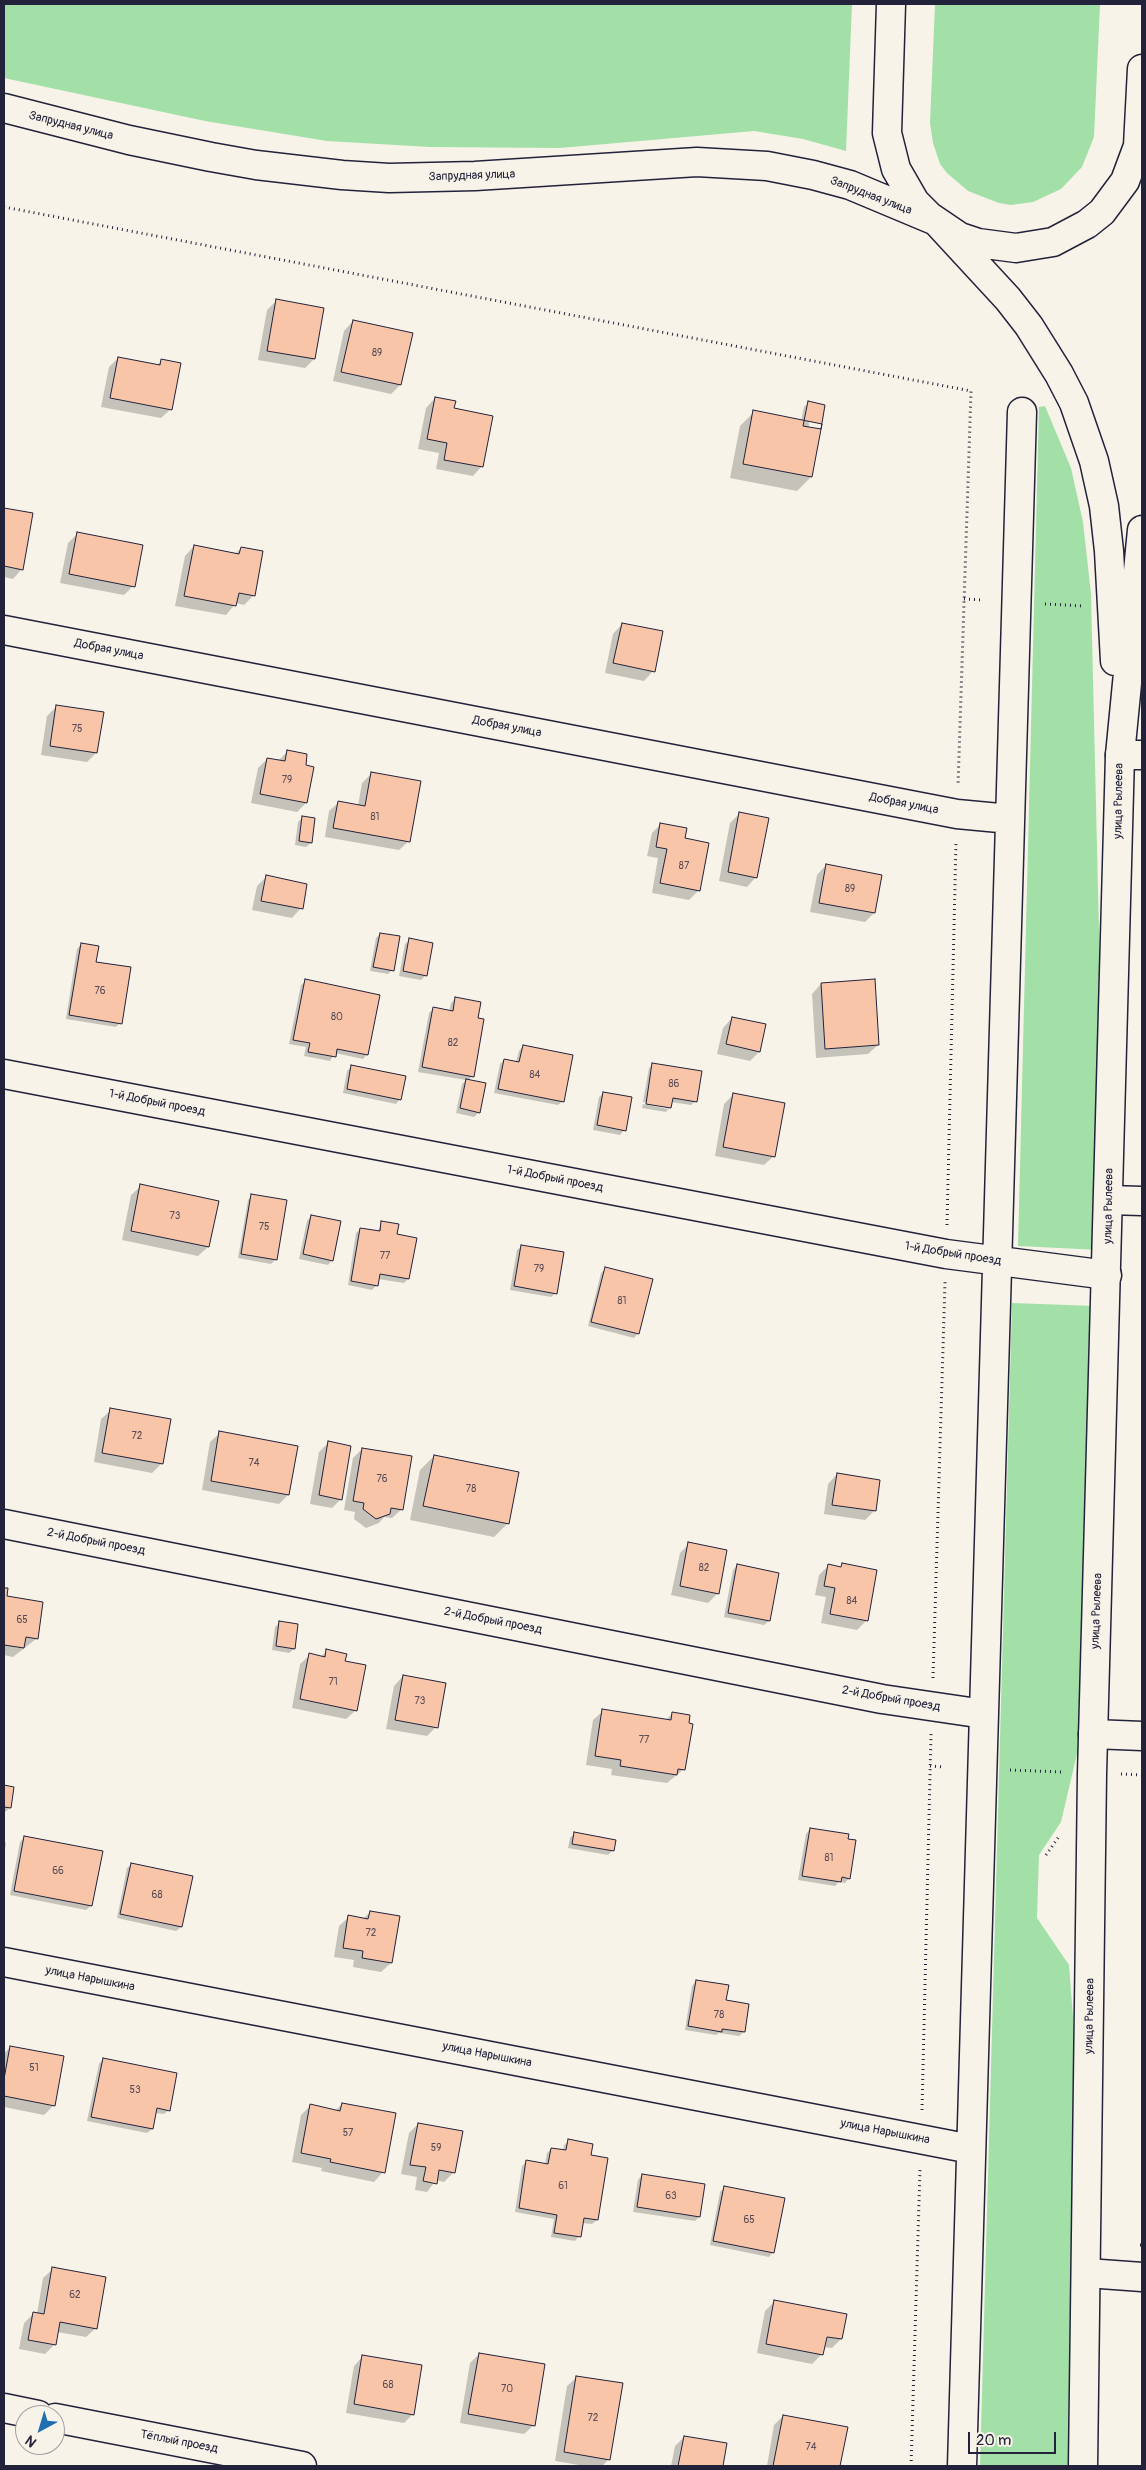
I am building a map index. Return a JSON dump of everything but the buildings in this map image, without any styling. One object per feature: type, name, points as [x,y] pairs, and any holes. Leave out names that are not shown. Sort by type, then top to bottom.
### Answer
[{"type":"street","points":[[891,4],[886,115],[890,151],[904,186],[915,202],[936,221],[960,236],[997,247],[1035,246],[1071,234],[1102,212],[1125,182],[1138,146],[1141,133],[1142,69]]},
{"type":"street","name":"Запрудная улица","points":[[4,108],[120,138],[211,157],[256,165],[342,175],[389,178],[475,176],[697,162],[767,166],[850,185],[936,221]]},
{"type":"street","name":"улица Рылеева","points":[[936,221],[1008,299],[1044,347],[1059,374],[1080,420],[1094,461],[1102,493],[1131,755]]},
{"type":"street","points":[[962,2466],[1022,412]]},
{"type":"street","name":"улица Рылеева","points":[[1083,2466],[1094,1734],[1109,1200],[1138,576],[1142,530]]},
{"type":"street","name":"Добрая улица","points":[[4,630],[957,814],[1010,819]]},
{"type":"street","name":"1-й Добрый проезд","points":[[4,1074],[946,1254],[1107,1275]]},
{"type":"street","points":[[1109,1200],[1142,1200]]},
{"type":"street","name":"2-й Добрый проезд","points":[[4,1524],[882,1699],[984,1714]]},
{"type":"street","points":[[1094,1734],[1142,1736]]},
{"type":"street","name":"улица Нарышкина","points":[[4,1962],[971,2149]]},
{"type":"street","points":[[1087,2273],[1142,2277]]},
{"type":"street","name":"Тёплый проезд","points":[[65,2420],[302,2466]]},
{"type":"path","points":[[4,207],[971,391],[957,814],[911,2466]]},
{"type":"path","points":[[964,599],[982,600]]},
{"type":"path","points":[[1037,604],[1091,607]]},
{"type":"path","points":[[930,1766],[944,1767]]},
{"type":"path","points":[[1004,1769],[1073,1772]]},
{"type":"path","points":[[1118,1774],[1142,1775]]},
{"type":"green space","points":[[4,4],[852,4],[846,151],[803,139],[754,131],[560,148],[430,147],[327,141],[205,121],[4,78]]},
{"type":"green space","points":[[935,4],[1100,4],[1094,137],[1082,167],[1061,189],[1033,202],[1011,205],[999,203],[968,191],[947,173],[940,164],[933,143],[930,123]]},
{"type":"green space","points":[[1045,406],[1071,468],[1083,522],[1091,594],[1103,1101],[1100,1250],[1018,1246],[1039,407]]},
{"type":"green space","points":[[1012,1303],[1095,1306],[1084,1724],[1061,1822],[1039,1855],[1037,1918],[1069,1965],[1073,2017],[1074,2201],[1068,2466],[980,2466]]}]
